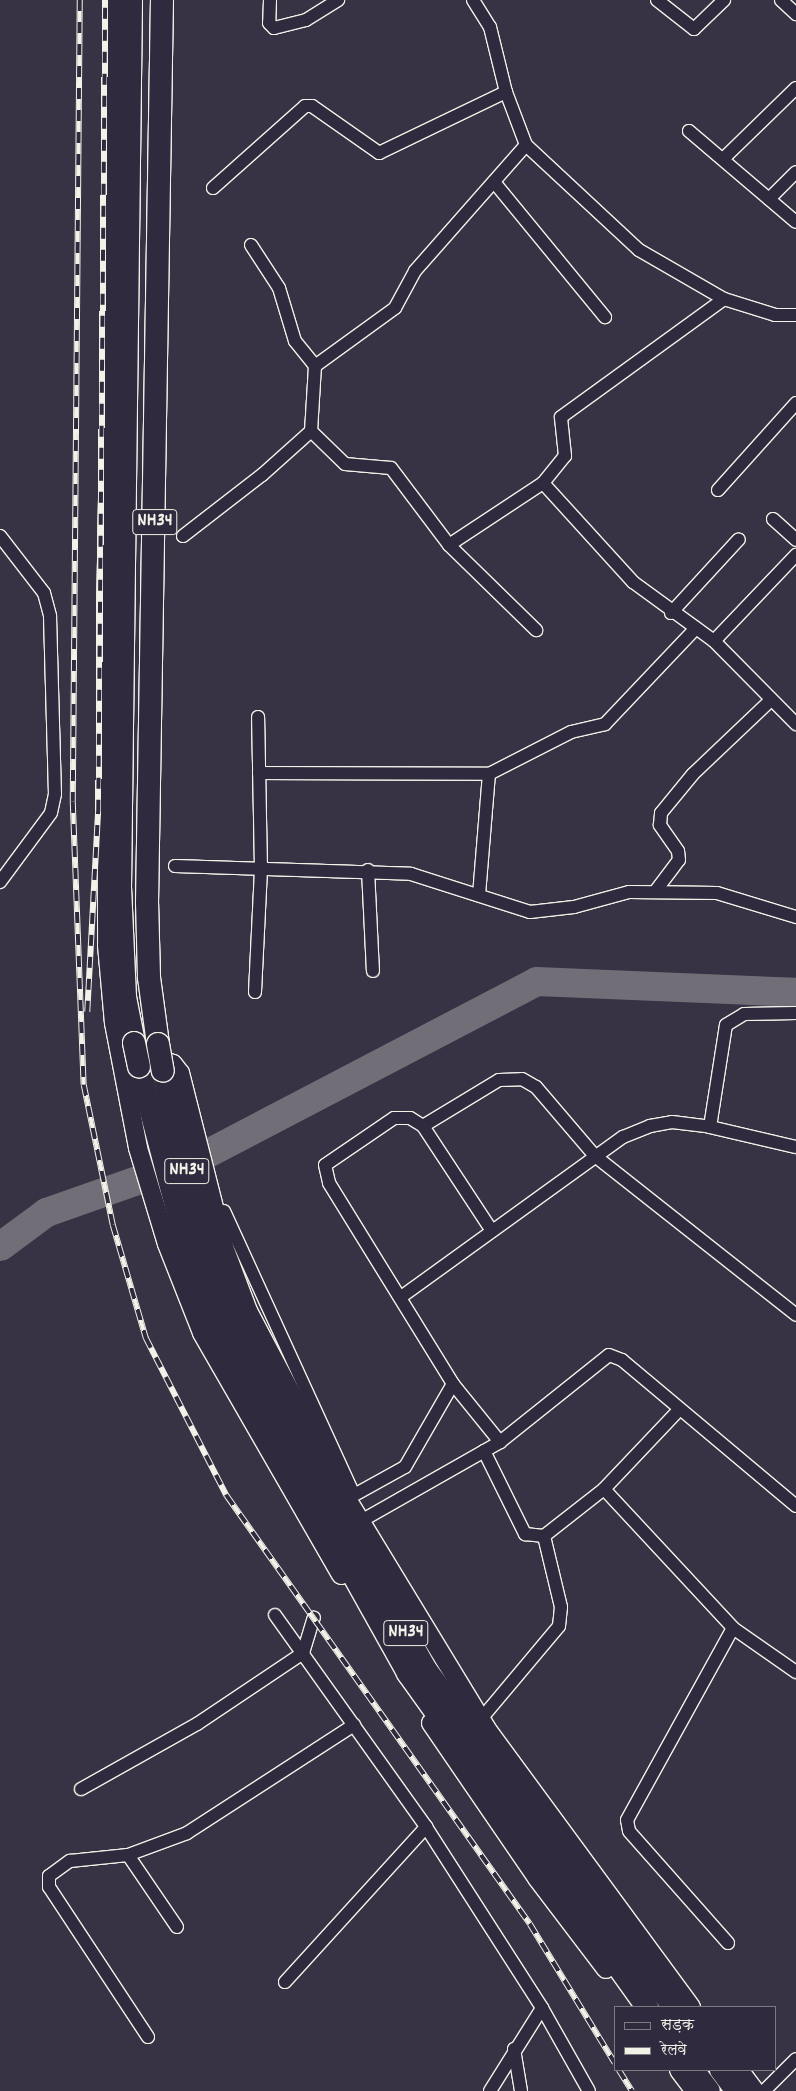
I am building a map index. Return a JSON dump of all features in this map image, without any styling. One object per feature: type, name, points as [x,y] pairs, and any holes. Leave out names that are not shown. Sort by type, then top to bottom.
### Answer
[{"type":"highway","name":"NH34","points":[[131,0],[120,888],[125,997],[131,1055],[175,1125]]},
{"type":"highway","name":"NH34","points":[[162,0],[147,903],[149,976],[158,1044],[175,1125],[235,1319],[426,1670],[673,2006]]},
{"type":"highway","name":"NH34","points":[[205,1218],[216,1329],[403,1664],[646,2006]]},
{"type":"highway","points":[[694,2071],[709,2091]]},
{"type":"highway","points":[[722,2071],[737,2091]]},
{"type":"street","points":[[116,0],[106,862],[107,945],[131,1055],[138,1148],[155,1202],[202,1333],[411,1694],[537,1878],[634,2006]]},
{"type":"street","points":[[270,0],[268,23],[274,28],[306,20],[338,0]]},
{"type":"street","points":[[473,0],[490,27],[506,92],[526,145],[640,250],[724,299],[774,316],[796,315]]},
{"type":"street","points":[[657,0],[694,29],[724,0]]},
{"type":"street","points":[[781,0],[796,14]]},
{"type":"street","points":[[723,159],[796,88]]},
{"type":"street","points":[[213,188],[305,106],[312,106],[380,153],[506,92]]},
{"type":"street","points":[[689,131],[796,222]]},
{"type":"street","points":[[315,366],[395,308],[416,270],[526,145]]},
{"type":"street","points":[[769,199],[796,172]]},
{"type":"street","points":[[494,182],[605,317]]},
{"type":"street","points":[[183,536],[262,476],[311,430],[315,366],[295,342],[278,288],[252,245]]},
{"type":"street","points":[[449,545],[543,483],[565,456],[560,417],[724,299]]},
{"type":"street","points":[[718,490],[796,403]]},
{"type":"street","points":[[311,430],[345,464],[391,468],[449,545],[536,630]]},
{"type":"street","points":[[543,483],[633,582],[671,613],[696,628],[714,642],[796,724]]},
{"type":"street","points":[[773,519],[796,540]]},
{"type":"street","points":[[0,536],[44,593],[50,616],[55,794],[51,813],[0,882]]},
{"type":"street","points":[[671,613],[740,539]]},
{"type":"street","points":[[714,642],[796,555]]},
{"type":"street","points":[[259,773],[489,774],[571,732],[605,724],[696,628]]},
{"type":"street","points":[[657,889],[679,860],[678,851],[660,825],[661,813],[693,774],[771,700]]},
{"type":"street","points":[[255,992],[261,869],[258,717]]},
{"type":"street","points":[[479,895],[489,774]]},
{"type":"street","points":[[175,866],[368,870],[418,876],[530,912],[657,889],[717,893],[796,917]]},
{"type":"street","points":[[368,870],[373,971]]},
{"type":"street","points":[[710,1127],[726,1025],[744,1014],[796,1013]]},
{"type":"street","points":[[131,1055],[154,1056],[173,1064],[175,1125]]},
{"type":"street","points":[[423,1126],[499,1080],[522,1079],[536,1088],[595,1156],[796,1315]]},
{"type":"street","points":[[492,1231],[423,1126],[410,1118],[394,1118],[325,1165],[329,1183],[453,1384],[500,1442]]},
{"type":"street","points":[[401,1297],[595,1156],[650,1126],[672,1122],[710,1127],[796,1147]]},
{"type":"street","points":[[205,1218],[248,1311],[350,1497],[361,1521],[481,1720],[690,2006]]},
{"type":"street","points":[[361,1521],[500,1442],[609,1355],[622,1360],[796,1506]]},
{"type":"street","points":[[350,1497],[405,1467],[453,1384]]},
{"type":"street","points":[[484,1451],[525,1534],[544,1536],[604,1488],[680,1409]]},
{"type":"street","points":[[604,1488],[733,1628],[796,1672]]},
{"type":"street","points":[[481,1720],[559,1626],[561,1607],[544,1536]]},
{"type":"street","points":[[275,1615],[426,1827],[542,2008],[589,2091]]},
{"type":"street","points":[[81,1789],[197,1724],[303,1653],[314,1618]]},
{"type":"street","points":[[728,1943],[629,1831],[627,1820],[733,1628]]},
{"type":"street","points":[[148,2037],[48,1882],[53,1870],[70,1861],[128,1854],[186,1833],[222,1813],[354,1725]]},
{"type":"street","points":[[285,1982],[426,1827]]},
{"type":"street","points":[[128,1854],[177,1927]]},
{"type":"street","points":[[490,2091],[514,2049],[542,2008]]},
{"type":"street","points":[[514,2049],[521,2091]]},
{"type":"street","points":[[764,2091],[796,2058]]},
{"type":"street","points":[[680,2071],[695,2091]]},
{"type":"street","points":[[739,2071],[755,2091]]},
{"type":"waterway","points":[[0,1246],[46,1212],[194,1160],[536,981],[796,992]]},
{"type":"railway","points":[[80,0],[73,802],[84,1085],[113,1225],[146,1338],[227,1496],[530,1924],[614,2061]]},
{"type":"railway","points":[[87,1012],[98,811],[105,0]]},
{"type":"railway","points":[[620,2071],[632,2091]]}]
